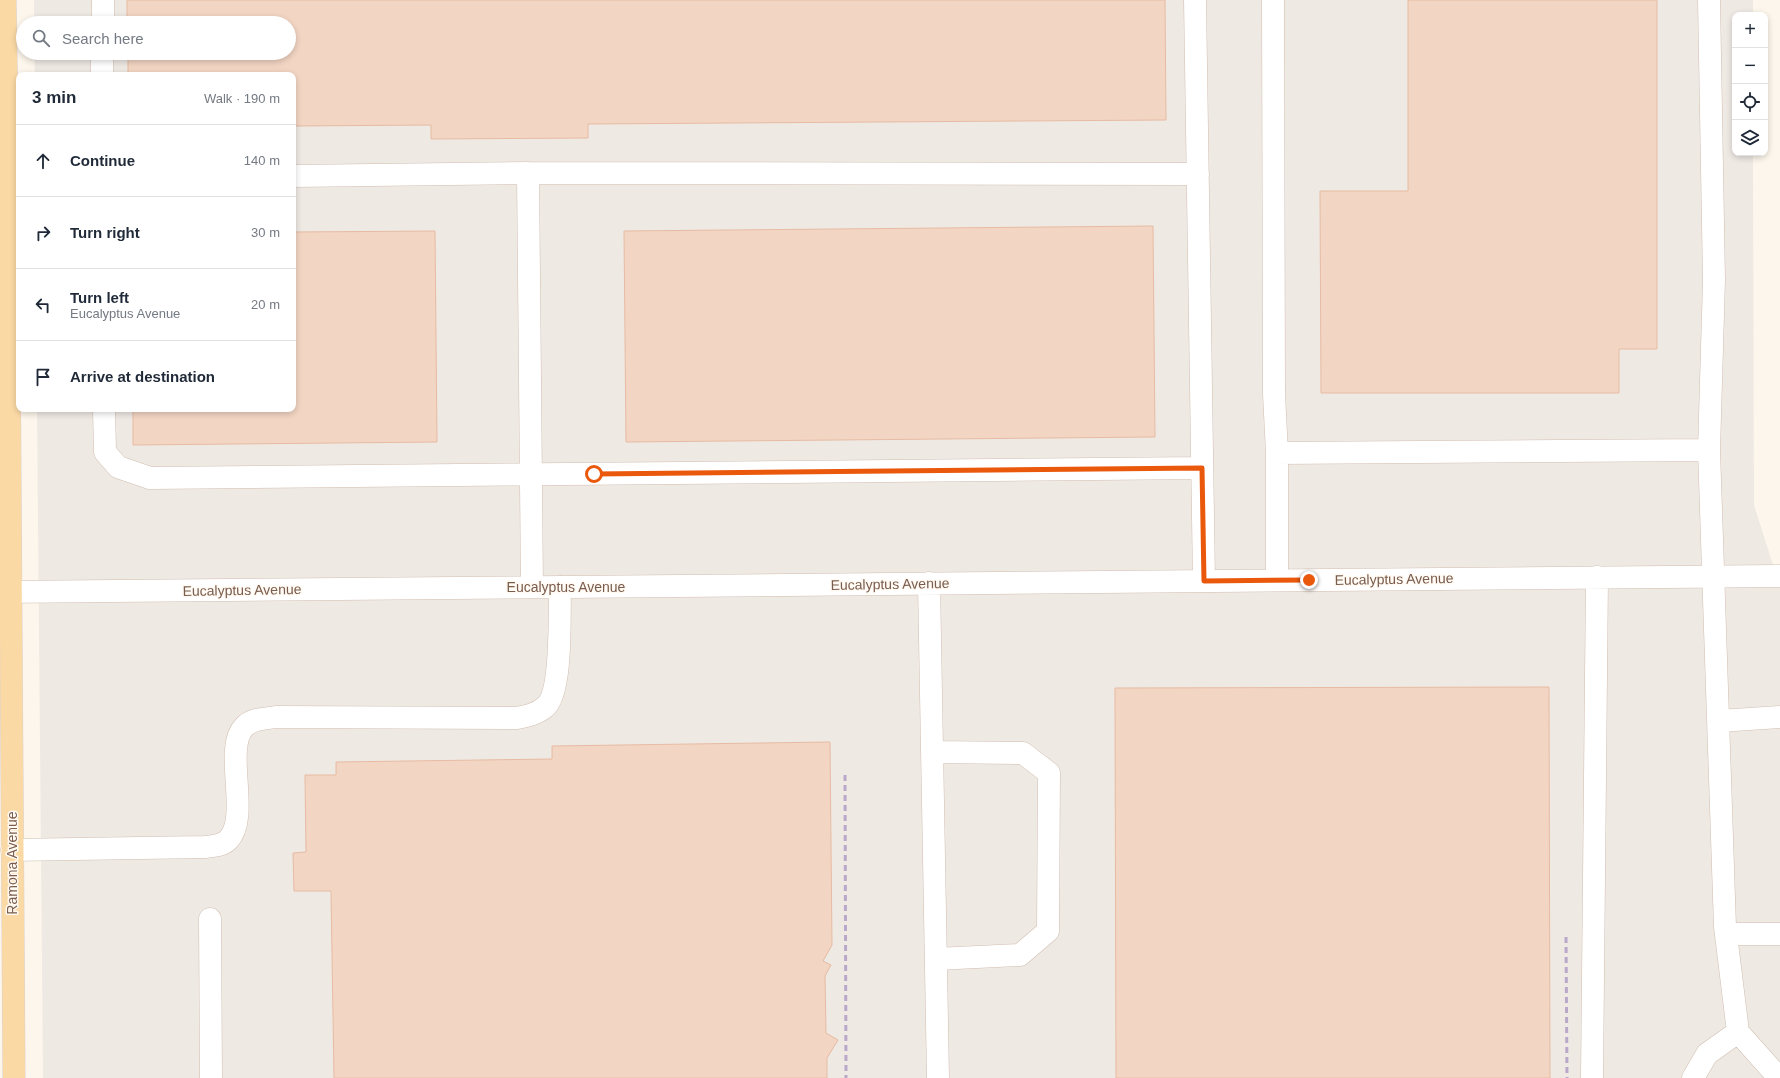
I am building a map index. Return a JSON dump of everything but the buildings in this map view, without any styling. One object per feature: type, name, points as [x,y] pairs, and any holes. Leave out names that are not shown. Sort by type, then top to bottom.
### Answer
[{"type":"main road","name":"Ramona Avenue","points":[[5,0],[13,177],[5,592],[12,850],[14,1078]]},
{"type":"street","points":[[103,0],[103,16]]},
{"type":"street","points":[[1195,0],[1204,581]]},
{"type":"street","points":[[1273,0],[1274,394],[1277,453],[1277,580]]},
{"type":"street","points":[[1709,0],[1714,280],[1709,450],[1726,934],[1738,1032],[1779,1078]]},
{"type":"street","points":[[102,60],[102,72]]},
{"type":"street","points":[[296,176],[528,173],[1198,174]]},
{"type":"street","points":[[528,173],[532,587]]},
{"type":"street","points":[[104,412],[105,452],[118,467],[150,478],[1202,468]]},
{"type":"street","points":[[1277,453],[1709,450]]},
{"type":"street","name":"Eucalyptus Avenue","points":[[5,592],[1780,576]]},
{"type":"street","points":[[1592,1078],[1597,577]]},
{"type":"street","points":[[929,583],[938,1078]]},
{"type":"street","points":[[12,850],[197,848],[219,846],[228,841],[234,831],[238,818],[237,740],[244,727],[256,720],[276,717],[517,718],[532,715],[546,707],[553,696],[558,671],[560,587]]},
{"type":"street","points":[[1719,721],[1780,717]]},
{"type":"street","points":[[932,752],[1023,753],[1049,773],[1048,932],[1020,955],[936,959]]},
{"type":"street","points":[[210,919],[211,1078]]},
{"type":"street","points":[[1726,934],[1780,934]]},
{"type":"street","points":[[1693,1078],[1707,1054],[1738,1032]]},
{"type":"shaded area","points":[[34,0],[1753,0],[1753,12],[1732,12],[1732,156],[1753,156],[1754,505],[1780,587],[1780,1078],[43,1078],[37,412],[296,412],[296,72],[35,72],[34,60],[296,60],[296,16],[34,16]]},
{"type":"railway","points":[[845,775],[846,1078]]},
{"type":"railway","points":[[1566,937],[1567,1078]]},
{"type":"route","points":[[594,474],[1202,468],[1204,581],[1309,580]]}]
